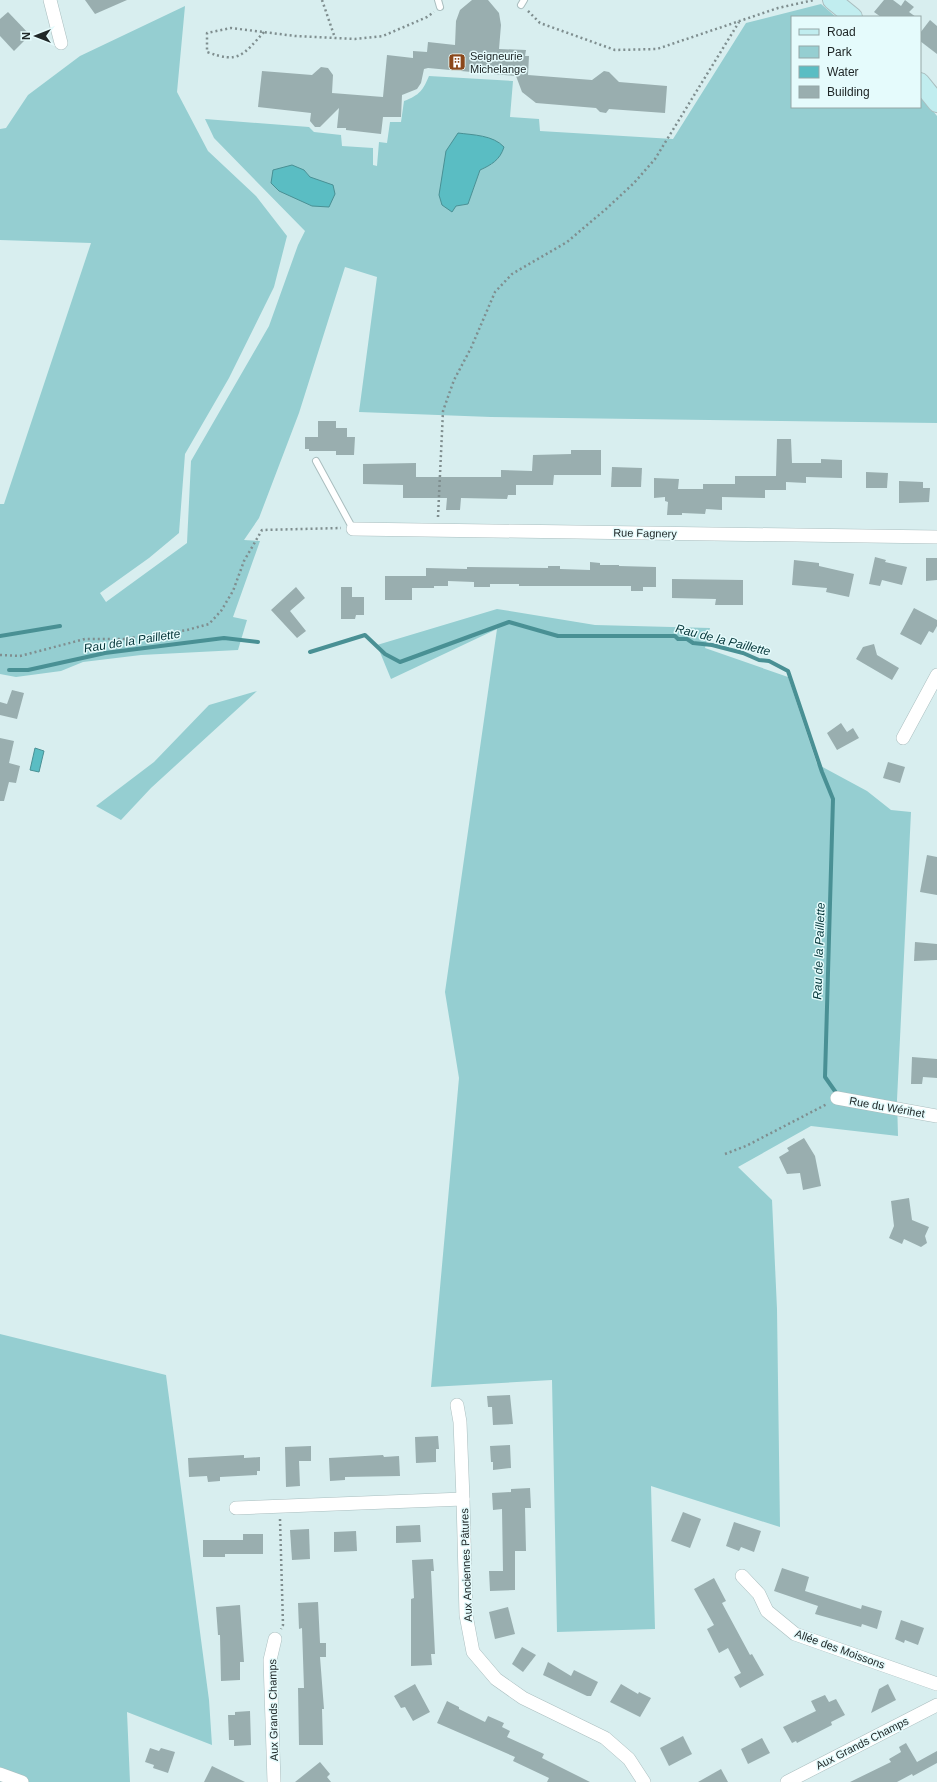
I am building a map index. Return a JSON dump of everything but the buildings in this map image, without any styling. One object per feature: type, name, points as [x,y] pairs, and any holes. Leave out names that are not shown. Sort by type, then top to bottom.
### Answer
[{"type":"street","points":[[50,0],[61,43]]},
{"type":"street","points":[[832,0],[852,16]]},
{"type":"street","points":[[921,83],[937,103]]},
{"type":"street","name":"Rue Fagnery","points":[[354,528],[937,537]]},
{"type":"street","points":[[903,738],[937,675]]},
{"type":"street","name":"Rue du Wérihet","points":[[837,1098],[937,1116]]},
{"type":"street","name":"Aux Anciennes Pâtures","points":[[457,1404],[460,1422],[466,1615],[473,1652],[496,1680],[523,1698],[605,1738],[629,1759],[644,1782]]},
{"type":"street","name":"Aux Anciennes Pâtures","points":[[236,1508],[463,1499]]},
{"type":"street","name":"Allée des Moissons","points":[[742,1576],[759,1594],[767,1611],[794,1634],[937,1684]]},
{"type":"street","name":"Aux Grands Champs","points":[[274,1782],[270,1660],[275,1639]]},
{"type":"street","name":"Aux Grands Champs","points":[[787,1782],[937,1705]]},
{"type":"street","points":[[0,1774],[22,1782]]},
{"type":"lane","points":[[438,0],[440,7]]},
{"type":"lane","points":[[316,460],[354,528]]},
{"type":"path","points":[[322,0],[335,38]]},
{"type":"path","points":[[540,23],[615,50],[657,49],[778,8],[814,0]]},
{"type":"path","points":[[264,32],[244,54],[223,58],[207,52],[207,33],[231,28],[355,39],[383,36],[427,17],[440,7]]},
{"type":"path","points":[[438,530],[443,411],[454,380],[471,348],[495,292],[512,274],[567,242],[634,183],[655,159],[739,22]]},
{"type":"path","points":[[0,655],[20,656],[85,639],[124,639],[187,630],[209,624],[221,611],[234,590],[244,561],[262,530],[354,528]]},
{"type":"path","points":[[725,1154],[746,1146],[837,1098]]},
{"type":"path","points":[[275,1639],[283,1625],[280,1506]]},
{"type":"green space","points":[[821,4],[835,16],[791,16],[791,108],[921,108],[921,96],[937,116],[937,423],[491,417],[359,412],[377,277],[345,267],[299,413],[259,518],[244,540],[260,541],[233,617],[247,620],[238,650],[141,655],[83,662],[61,671],[16,677],[0,674],[0,504],[4,504],[91,243],[0,240],[0,129],[6,128],[28,95],[80,56],[185,6],[177,92],[208,151],[256,196],[287,236],[274,287],[229,378],[185,454],[179,533],[149,558],[100,593],[106,602],[187,543],[191,461],[269,326],[298,245],[305,231],[214,138],[205,119],[309,127],[314,132],[341,135],[342,146],[373,148],[373,165],[377,166],[379,142],[387,143],[390,122],[401,122],[404,101],[414,97],[420,92],[429,76],[513,81],[510,117],[539,119],[540,131],[673,139],[746,23]],"holes":[[[483,137],[492,164],[480,170],[468,204],[456,206]],[[304,170],[310,177],[312,206],[297,198]]]},
{"type":"green space","points":[[497,609],[595,625],[710,628],[705,648],[788,677],[817,764],[867,791],[891,810],[911,812],[897,1100],[898,1136],[811,1126],[738,1167],[772,1200],[777,1309],[780,1527],[651,1486],[655,1629],[557,1632],[552,1380],[431,1387],[459,1078],[445,992],[497,629],[391,679],[377,645]]},
{"type":"green space","points":[[257,691],[151,788],[121,820],[96,806],[154,762],[209,705]]},
{"type":"green space","points":[[0,1334],[166,1375],[209,1700],[212,1745],[127,1712],[130,1782],[0,1782]]},
{"type":"water","points":[[458,133],[489,138],[504,147],[495,162],[480,170],[468,204],[456,206],[452,212],[442,205],[439,195],[446,151]]},
{"type":"water","points":[[292,165],[304,170],[310,177],[333,185],[335,194],[329,207],[312,206],[279,191],[271,183],[273,170]]},
{"type":"water","points":[[35,748],[44,751],[39,772],[30,770]]},
{"type":"waterway","name":"Rau de la Paillette","points":[[310,652],[365,635],[385,654],[400,662],[509,622],[558,636],[675,636],[678,639],[687,639],[693,643],[712,645],[743,653],[759,660],[769,661],[788,671],[822,772],[833,799],[825,1077],[837,1094]]},
{"type":"waterway","name":"Rau de la Paillette","points":[[0,636],[60,626]]},
{"type":"waterway","name":"Rau de la Paillette","points":[[9,670],[28,670],[105,653],[224,638],[258,642]]},
{"type":"place","name":"Seigneurie Michelange","points":[[457,62]]}]
